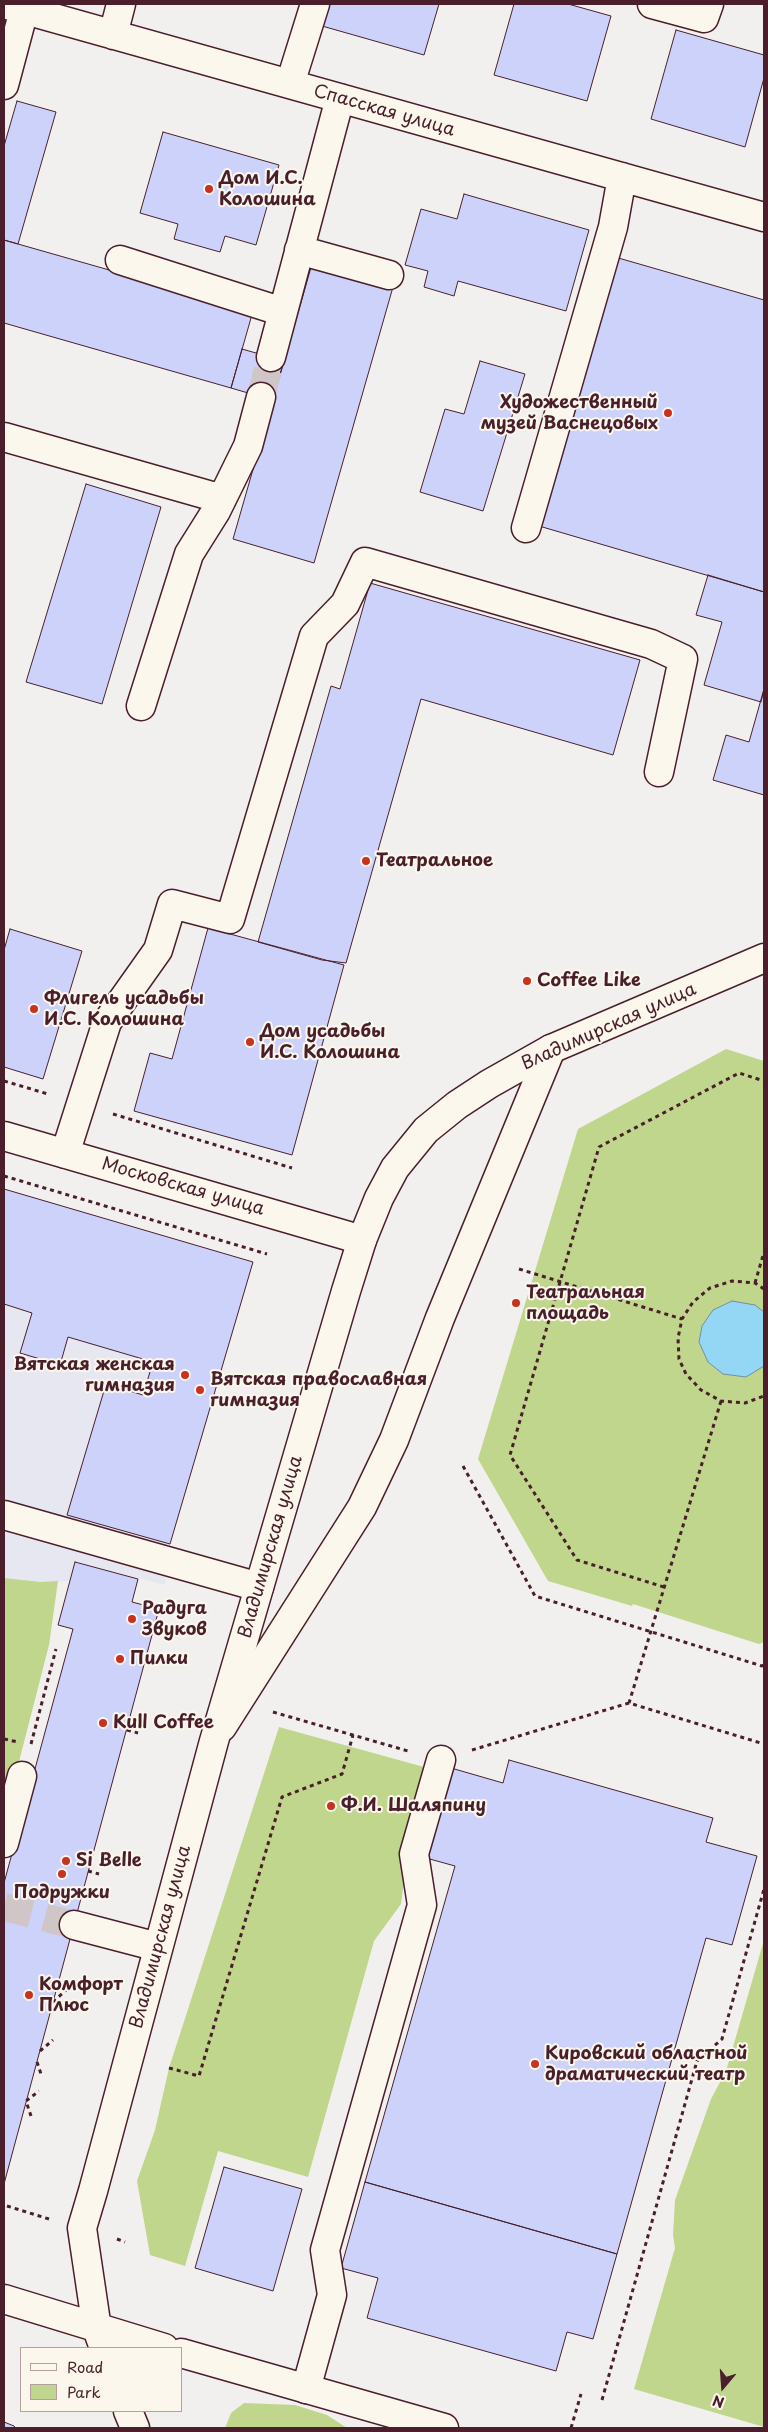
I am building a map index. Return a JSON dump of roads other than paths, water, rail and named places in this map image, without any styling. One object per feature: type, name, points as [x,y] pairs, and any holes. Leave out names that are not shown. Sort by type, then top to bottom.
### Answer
[{"type":"main road","points":[[113,35],[121,4]]},
{"type":"main road","points":[[290,84],[315,4]]},
{"type":"main road","points":[[652,4],[704,18],[709,4]]},
{"type":"main road","points":[[4,85],[14,7]]},
{"type":"main road","name":"Спасская улица","points":[[14,7],[764,217]]},
{"type":"main road","points":[[271,357],[340,98]]},
{"type":"main road","points":[[526,528],[613,227],[622,177]]},
{"type":"main road","points":[[299,250],[389,276]]},
{"type":"main road","points":[[120,260],[283,312]]},
{"type":"main road","points":[[141,706],[189,554],[222,499],[248,446],[261,397]]},
{"type":"main road","points":[[4,437],[222,499]]},
{"type":"main road","points":[[65,1154],[107,1022],[158,950],[172,904],[230,919],[314,636],[345,604],[365,562],[651,644],[683,659],[659,772]]},
{"type":"main road","name":"Владимирская улица","points":[[101,2339],[82,2228],[94,2191],[214,1741],[362,1240],[379,1198],[395,1168],[426,1130],[457,1105],[489,1084],[551,1049],[764,958]]},
{"type":"main road","points":[[214,1741],[326,1566],[370,1490],[394,1440],[440,1318],[551,1049]]},
{"type":"main road","name":"Московская улица","points":[[4,1136],[362,1240]]},
{"type":"main road","points":[[4,1515],[259,1587]]},
{"type":"main road","points":[[306,2390],[332,2295],[326,2250],[422,1905],[414,1854],[441,1760]]},
{"type":"main road","points":[[4,1843],[22,1776]]},
{"type":"main road","points":[[74,1925],[158,1947]]},
{"type":"main road","points":[[4,2299],[101,2339],[157,2347]]},
{"type":"main road","points":[[182,2353],[444,2428]]},
{"type":"main road","points":[[128,2412],[135,2428]]},
{"type":"water","points":[[732,1301],[755,1305],[764,1312],[764,1366],[746,1377],[723,1374],[708,1362],[699,1342],[702,1326],[713,1310]]},
{"type":"tunnel","points":[[261,397],[271,357]]},
{"type":"tunnel","points":[[4,1907],[74,1925]]},
{"type":"place","name":"Дом И.С. Колошина","points":[[209,189]]},
{"type":"place","name":"Художественный музей Васнецовых","points":[[668,413]]},
{"type":"place","name":"Театральное","points":[[366,861]]},
{"type":"place","name":"Coffee Like","points":[[527,981]]},
{"type":"place","name":"Флигель усадьбы И.С. Колошина","points":[[34,1009]]},
{"type":"place","name":"Дом усадьбы И.С. Колошина","points":[[250,1042]]},
{"type":"place","name":"Театральная площадь","points":[[516,1303]]},
{"type":"place","name":"Вятская женская гимназия","points":[[185,1375]]},
{"type":"place","name":"Вятская православная гимназия","points":[[200,1390]]},
{"type":"place","name":"Радуга Звуков","points":[[132,1619]]},
{"type":"place","name":"Пилки","points":[[120,1659]]},
{"type":"place","name":"Kull Coffee","points":[[103,1723]]},
{"type":"place","name":"Ф.И. Шаляпину","points":[[331,1806]]},
{"type":"place","name":"Si Belle","points":[[66,1861]]},
{"type":"place","name":"Подружки","points":[[62,1874]]},
{"type":"place","name":"Комфорт Плюс","points":[[29,1995]]},
{"type":"place","name":"Кировский областной драматический театр","points":[[535,2064]]}]
